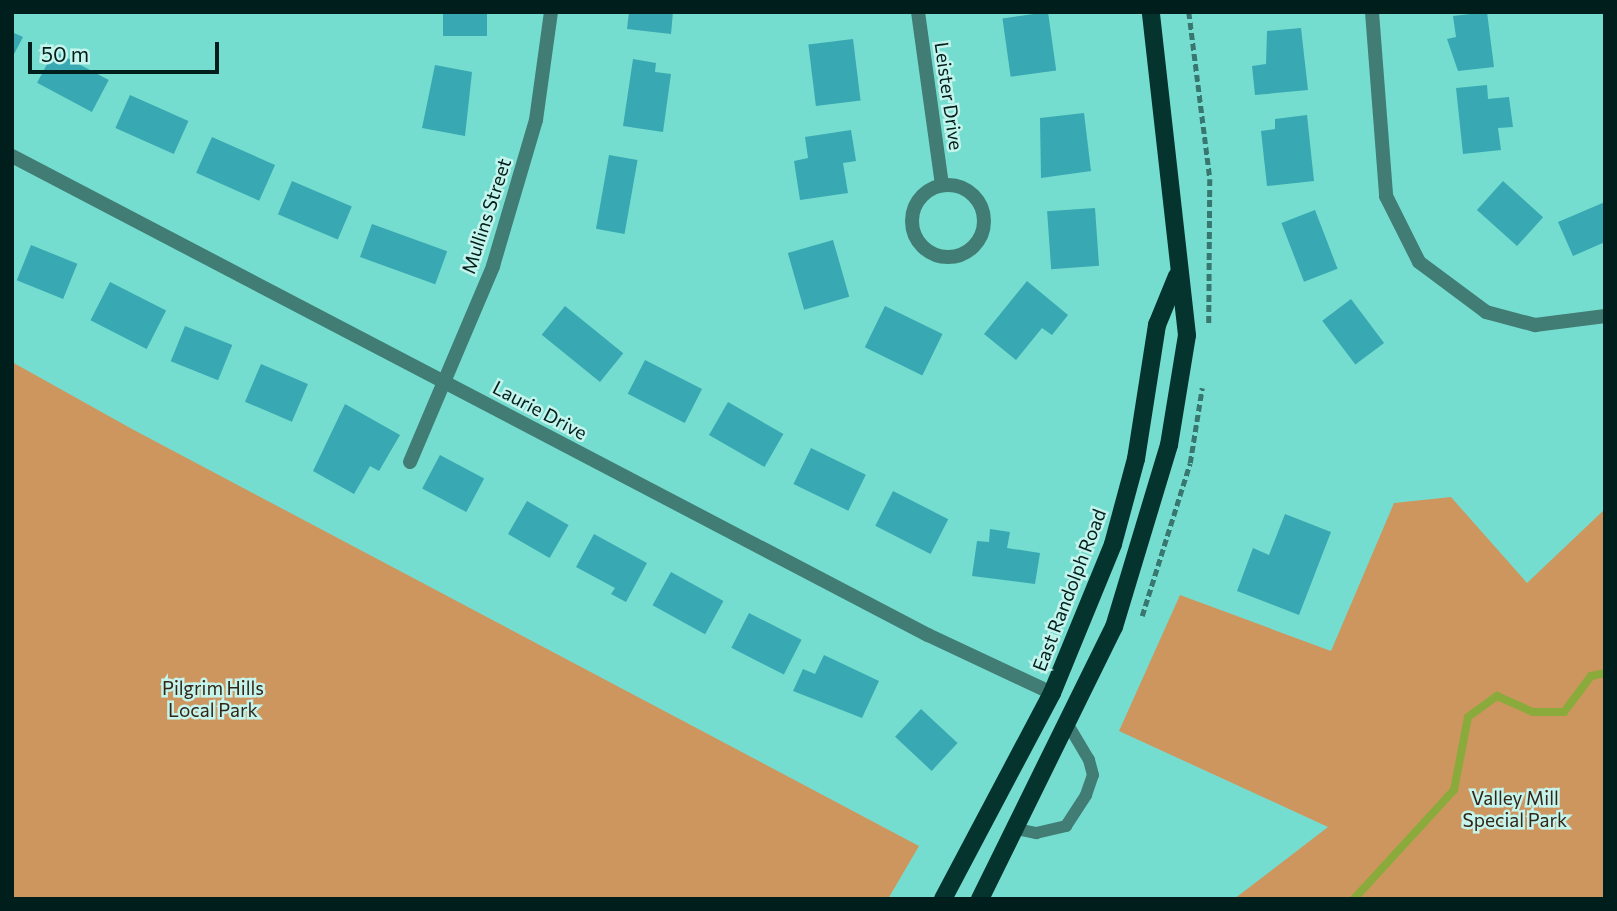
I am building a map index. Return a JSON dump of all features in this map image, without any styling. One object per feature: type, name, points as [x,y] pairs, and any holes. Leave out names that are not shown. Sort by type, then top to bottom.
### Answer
[{"type":"main road","name":"East Randolph Road","points":[[980,899],[1114,627],[1155,506],[1187,335],[1177,276],[1175,199],[1151,12]]},
{"type":"main road","name":"East Randolph Road","points":[[943,899],[1052,693],[1113,544],[1136,459],[1157,325],[1177,276]]},
{"type":"street","name":"Mullins Street","points":[[410,462],[440,379],[493,266],[536,120],[551,12]]},
{"type":"street","name":"Leister Drive","points":[[918,12],[942,185]]},
{"type":"street","points":[[1372,12],[1386,196],[1419,262],[1486,312],[1535,325],[1605,316]]},
{"type":"street","name":"Laurie Drive","points":[[12,156],[928,635],[1052,693]]},
{"type":"street","points":[[942,185],[968,191],[983,215],[977,242],[954,257],[927,251],[913,227],[919,200],[942,185]]},
{"type":"lane","points":[[1013,828],[1036,833],[1066,826],[1086,795],[1093,775],[1089,760],[1067,723]]},
{"type":"green space","name":"Pilgrim Hills Local Park","points":[[12,362],[132,429],[919,846],[888,899],[12,899]]},
{"type":"green space","name":"Valley Mill Special Park","points":[[1451,497],[1527,583],[1605,509],[1605,899],[1234,899],[1328,827],[1119,731],[1180,595],[1331,651],[1394,503]]},
{"type":"building","points":[[443,12],[487,12],[487,36],[443,36]]},
{"type":"building","points":[[629,12],[673,12],[671,34],[627,29]]},
{"type":"building","points":[[1048,12],[1056,70],[1011,77],[1002,18]]},
{"type":"building","points":[[1487,12],[1494,67],[1458,71],[1447,39],[1456,37],[1453,16]]},
{"type":"building","points":[[1301,28],[1308,90],[1255,95],[1252,66],[1266,64],[1267,31]]},
{"type":"building","points":[[12,32],[23,37],[12,58]]},
{"type":"building","points":[[853,39],[861,101],[816,106],[808,44]]},
{"type":"building","points":[[54,51],[109,80],[92,112],[37,83]]},
{"type":"building","points":[[633,59],[656,63],[655,72],[671,74],[663,132],[623,126]]},
{"type":"building","points":[[435,65],[472,72],[465,136],[422,128]]},
{"type":"building","points":[[1487,85],[1488,99],[1509,97],[1513,127],[1498,128],[1501,150],[1463,154],[1456,88]]},
{"type":"building","points":[[130,95],[188,121],[174,154],[115,128]]},
{"type":"building","points":[[1084,113],[1091,171],[1041,178],[1040,118]]},
{"type":"building","points":[[1307,115],[1314,181],[1267,186],[1261,131],[1275,129],[1275,119]]},
{"type":"building","points":[[851,130],[856,161],[843,163],[848,193],[800,200],[794,161],[808,158],[805,137]]},
{"type":"building","points":[[212,137],[275,165],[259,201],[196,173]]},
{"type":"building","points":[[609,155],[638,160],[625,234],[596,229]]},
{"type":"building","points":[[292,181],[352,206],[338,240],[278,214]]},
{"type":"building","points":[[1503,181],[1543,217],[1517,246],[1477,210]]},
{"type":"building","points":[[1605,202],[1605,242],[1573,256],[1558,222]]},
{"type":"building","points":[[1095,208],[1099,266],[1051,269],[1047,211]]},
{"type":"building","points":[[1315,210],[1338,269],[1304,282],[1281,223]]},
{"type":"building","points":[[372,224],[447,251],[435,284],[360,257]]},
{"type":"building","points":[[833,240],[849,297],[804,310],[788,253]]},
{"type":"building","points":[[31,245],[77,264],[63,299],[17,280]]},
{"type":"building","points":[[1027,281],[1068,315],[1052,335],[1042,328],[1016,360],[984,334]]},
{"type":"building","points":[[110,282],[166,311],[147,349],[90,320]]},
{"type":"building","points":[[1351,299],[1384,343],[1355,365],[1322,321]]},
{"type":"building","points":[[565,306],[623,353],[600,382],[542,335]]},
{"type":"building","points":[[885,306],[943,334],[922,375],[865,347]]},
{"type":"building","points":[[185,326],[232,345],[218,380],[171,361]]},
{"type":"building","points":[[645,360],[702,389],[685,423],[628,394]]},
{"type":"building","points":[[261,364],[308,384],[292,422],[245,402]]},
{"type":"building","points":[[728,402],[783,434],[764,467],[709,435]]},
{"type":"building","points":[[345,404],[400,435],[379,471],[370,466],[354,494],[313,471]]},
{"type":"building","points":[[811,448],[866,475],[848,511],[793,484]]},
{"type":"building","points":[[440,455],[484,478],[466,512],[422,489]]},
{"type":"building","points":[[893,491],[948,519],[931,554],[875,526]]},
{"type":"building","points":[[527,501],[569,525],[550,558],[508,534]]},
{"type":"building","points":[[1285,514],[1331,532],[1299,615],[1237,591],[1253,548],[1269,555]]},
{"type":"building","points":[[990,529],[1010,532],[1007,548],[1040,553],[1035,584],[972,576],[977,541],[989,542]]},
{"type":"building","points":[[594,534],[647,563],[626,602],[611,594],[615,588],[576,567]]},
{"type":"building","points":[[671,572],[723,601],[705,634],[653,605]]},
{"type":"building","points":[[749,613],[802,640],[784,675],[731,648]]},
{"type":"building","points":[[824,655],[879,681],[862,718],[793,691],[803,669],[815,674]]},
{"type":"building","points":[[921,709],[958,743],[932,771],[895,737]]},
{"type":"waterway","points":[[1354,899],[1454,790],[1468,717],[1497,696],[1533,712],[1564,712],[1591,676],[1605,673]]}]
